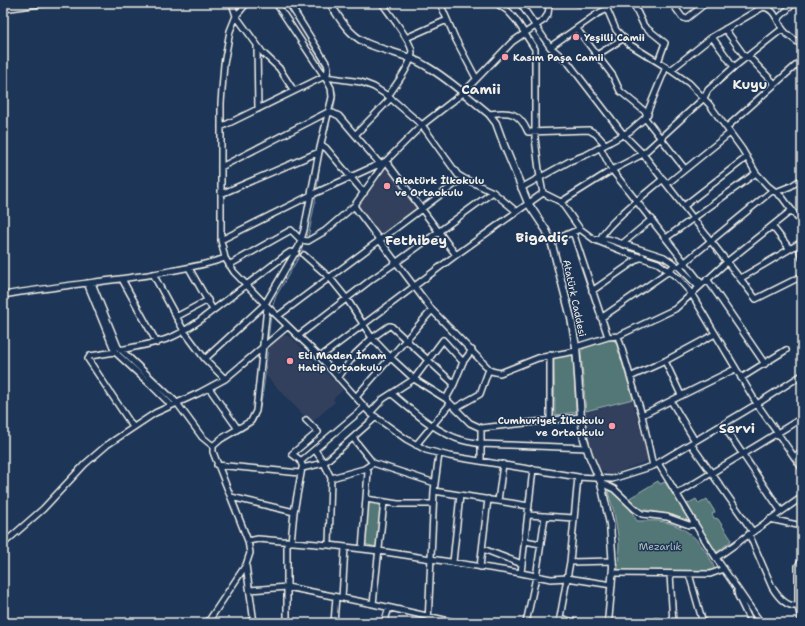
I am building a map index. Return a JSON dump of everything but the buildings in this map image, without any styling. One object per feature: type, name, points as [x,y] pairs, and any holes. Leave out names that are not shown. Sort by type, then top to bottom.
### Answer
[{"type":"main road","name":"Atatürk Caddesi","points":[[330,3],[339,18],[358,38],[367,43],[411,58],[426,66],[489,114],[496,123],[528,203],[546,230],[551,241],[571,318],[576,349],[581,418],[587,448],[600,481],[610,524],[613,573],[608,623]]},
{"type":"street","points":[[3,8],[47,3]]},
{"type":"street","points":[[232,3],[236,16],[263,53],[279,68],[294,91]]},
{"type":"street","points":[[248,3],[236,16],[230,31],[224,64],[221,127],[221,240],[225,258],[246,285],[320,357],[365,407],[406,439],[426,450],[439,454],[600,481],[612,479],[655,465],[723,425],[802,375]]},
{"type":"street","points":[[205,359],[266,306],[296,253],[302,240],[332,92],[326,77],[276,3]]},
{"type":"street","points":[[289,3],[327,64],[328,70],[326,77]]},
{"type":"street","points":[[356,134],[390,97],[411,58],[412,48],[382,3]]},
{"type":"street","points":[[440,3],[476,78]]},
{"type":"street","points":[[496,3],[508,11],[516,20],[535,49],[534,132],[543,193]]},
{"type":"street","points":[[520,3],[550,47],[567,61],[624,135],[643,154],[728,260],[756,299],[802,276]]},
{"type":"street","points":[[229,265],[291,230],[302,240],[308,241],[325,231],[354,206],[386,162],[422,125],[463,93],[512,42],[544,20],[548,14],[549,7],[547,3]]},
{"type":"street","points":[[578,3],[587,3]]},
{"type":"street","points":[[633,3],[644,26],[666,43],[658,62]]},
{"type":"street","points":[[672,3],[682,17],[686,19],[706,3]]},
{"type":"street","points":[[778,19],[794,3]]},
{"type":"street","points":[[550,47],[608,6],[616,30],[629,44],[672,70],[689,83],[704,98],[726,127],[756,172],[782,198],[802,224]]},
{"type":"street","points":[[672,70],[712,37],[763,7],[769,8],[778,19],[782,29],[801,43]]},
{"type":"street","points":[[406,38],[448,20]]},
{"type":"street","points":[[577,29],[613,76],[618,89],[646,116],[686,169]]},
{"type":"street","points":[[725,29],[747,57],[775,84]]},
{"type":"street","points":[[561,202],[612,170],[643,154],[704,98],[708,90],[734,67],[782,29]]},
{"type":"street","points":[[712,37],[734,67]]},
{"type":"street","points":[[597,55],[624,38]]},
{"type":"street","points":[[257,45],[258,109]]},
{"type":"street","points":[[726,127],[802,60]]},
{"type":"street","points":[[521,188],[570,161],[588,154],[630,131],[646,116],[666,67]]},
{"type":"street","points":[[221,127],[326,77],[361,82],[374,87],[390,97],[422,125],[456,172],[463,178],[493,192],[516,211]]},
{"type":"street","points":[[221,167],[328,112],[339,116],[356,134],[380,164]]},
{"type":"street","points":[[489,114],[510,114],[518,117],[523,122],[528,132],[589,130],[596,134],[612,170],[686,263],[700,285]]},
{"type":"street","points":[[667,184],[730,133]]},
{"type":"street","points":[[321,145],[326,148],[364,193]]},
{"type":"street","points":[[221,194],[319,152]]},
{"type":"street","points":[[684,206],[747,157]]},
{"type":"street","points":[[221,240],[311,195],[386,162]]},
{"type":"street","points":[[386,162],[439,230],[456,255]]},
{"type":"street","points":[[666,238],[756,172]]},
{"type":"street","points":[[278,316],[463,178]]},
{"type":"street","points":[[602,238],[606,230],[663,179]]},
{"type":"street","points":[[601,318],[669,271],[686,263],[775,191],[791,186],[802,180]]},
{"type":"street","points":[[298,336],[372,279],[493,192]]},
{"type":"street","points":[[543,193],[561,202],[580,229],[595,240],[640,257],[653,260],[682,281],[691,293],[757,404],[802,468]]},
{"type":"street","points":[[320,357],[456,255],[543,193]]},
{"type":"street","points":[[354,206],[432,310],[494,373],[500,373],[533,360],[576,349],[608,337],[618,336],[675,309],[728,260],[792,210]]},
{"type":"street","points":[[622,244],[652,219]]},
{"type":"street","points":[[772,226],[790,249]]},
{"type":"street","points":[[551,241],[580,229]]},
{"type":"street","points":[[573,232],[608,337]]},
{"type":"street","points":[[595,240],[602,238],[660,255],[677,266],[700,285]]},
{"type":"street","points":[[741,278],[801,241]]},
{"type":"street","points":[[801,241],[802,258]]},
{"type":"street","points":[[133,427],[88,359],[90,356],[157,343],[172,338],[213,310],[287,254],[290,252],[296,253]]},
{"type":"street","points":[[592,291],[646,252]]},
{"type":"street","points":[[304,255],[330,278],[347,299],[372,338],[391,358],[414,379],[446,399],[470,424],[481,428],[581,418]]},
{"type":"street","points":[[3,295],[122,279],[207,265],[225,258]]},
{"type":"street","points":[[189,268],[213,310]]},
{"type":"street","points":[[153,274],[184,331],[205,359],[225,379]]},
{"type":"street","points":[[122,279],[157,343]]},
{"type":"street","points":[[707,279],[765,364]]},
{"type":"street","points":[[89,283],[118,351],[171,406]]},
{"type":"street","points":[[176,317],[208,300]]},
{"type":"street","points":[[206,623],[246,565],[250,553],[248,541],[217,465],[213,452],[213,446],[221,439],[251,421],[256,411],[266,306]]},
{"type":"street","points":[[356,397],[432,310]]},
{"type":"street","points":[[3,544],[44,509],[97,453],[155,413],[225,379],[288,326]]},
{"type":"street","points":[[338,378],[355,354],[372,338],[391,326],[454,384]]},
{"type":"street","points":[[630,377],[665,361],[715,334]]},
{"type":"street","points":[[618,336],[642,415],[655,465],[677,494],[716,558],[761,623]]},
{"type":"street","points":[[370,412],[377,404],[414,379],[443,340],[463,362]]},
{"type":"street","points":[[446,399],[463,362],[472,350]]},
{"type":"street","points":[[741,378],[786,350]]},
{"type":"street","points":[[118,351],[177,403],[202,437],[213,446]]},
{"type":"street","points":[[550,355],[550,421]]},
{"type":"street","points":[[665,361],[681,395]]},
{"type":"street","points":[[455,408],[480,394],[489,369]]},
{"type":"street","points":[[642,415],[735,369]]},
{"type":"street","points":[[209,388],[238,429]]},
{"type":"street","points":[[392,394],[432,426],[451,436],[465,441],[481,444],[587,448]]},
{"type":"street","points":[[671,401],[712,474],[751,533],[772,587],[777,595],[787,603],[800,606]]},
{"type":"street","points":[[416,445],[450,404]]},
{"type":"street","points":[[301,461],[365,407]]},
{"type":"street","points":[[302,468],[324,463],[376,417]]},
{"type":"street","points":[[677,494],[802,418]]},
{"type":"street","points":[[287,623],[289,542],[302,468],[301,461],[292,454],[318,432],[306,420]]},
{"type":"street","points":[[723,425],[781,511]]},
{"type":"street","points":[[481,428],[481,460]]},
{"type":"street","points":[[353,438],[373,463],[435,484]]},
{"type":"street","points":[[315,450],[324,463],[331,478],[329,545]]},
{"type":"street","points":[[794,457],[802,452]]},
{"type":"street","points":[[428,623],[434,491],[439,454]]},
{"type":"street","points":[[331,478],[367,468],[373,463]]},
{"type":"street","points":[[498,501],[503,464]]},
{"type":"street","points":[[217,465],[300,473]]},
{"type":"street","points":[[362,549],[368,472],[367,468]]},
{"type":"street","points":[[521,573],[533,469]]},
{"type":"street","points":[[577,623],[559,621],[570,562],[578,477]]},
{"type":"street","points":[[600,481],[614,490],[642,514],[667,517],[689,525],[695,524]]},
{"type":"street","points":[[434,491],[529,506]]},
{"type":"street","points":[[453,562],[460,495]]},
{"type":"street","points":[[231,497],[294,512]]},
{"type":"street","points":[[716,558],[802,497]]},
{"type":"street","points":[[366,500],[398,504],[434,504]]},
{"type":"street","points":[[480,567],[488,500]]},
{"type":"street","points":[[373,604],[384,502]]},
{"type":"street","points":[[528,515],[574,518]]},
{"type":"street","points":[[526,623],[536,577],[545,516]]},
{"type":"street","points":[[770,519],[802,526]]},
{"type":"street","points":[[248,541],[258,539],[379,551],[521,573],[536,577],[551,579],[567,578],[612,585]]},
{"type":"street","points":[[525,542],[541,544]]},
{"type":"street","points":[[334,623],[339,597],[345,547]]},
{"type":"street","points":[[482,548],[522,564]]},
{"type":"street","points":[[802,560],[798,566],[802,623]]},
{"type":"street","points":[[570,562],[613,561]]},
{"type":"street","points":[[246,565],[254,621],[246,623]]},
{"type":"street","points":[[613,573],[710,574],[724,569]]},
{"type":"street","points":[[656,623],[656,621],[672,623],[670,574]]},
{"type":"street","points":[[689,574],[703,623]]},
{"type":"street","points":[[250,590],[287,587],[458,623]]},
{"type":"street","points":[[738,590],[738,596],[751,623]]},
{"type":"street","points":[[384,623],[389,608]]},
{"type":"shaded area","name":"Atatürk İlkokulu ve Ortaokulu","points":[[385,167],[388,167],[416,206],[415,210],[380,235],[359,206]]},
{"type":"shaded area","name":"Eti Maden İmam Hatip Ortaokulu","points":[[283,336],[292,338],[343,390],[333,399],[335,402],[311,423],[265,375],[267,348]]},
{"type":"shaded area","name":"Cumhuriyet İlkokulu ve Ortaokulu","points":[[632,400],[649,460],[609,475],[596,466],[589,452],[583,421],[584,413]]},
{"type":"green space","points":[[612,339],[616,342],[633,399],[586,411],[581,352],[584,348]]},
{"type":"green space","points":[[570,354],[573,355],[576,412],[555,415],[554,358]]},
{"type":"green space","points":[[658,481],[660,484],[665,482],[689,518],[685,520],[673,515],[641,509],[628,499]]},
{"type":"green space","name":"Mezarlık","points":[[612,490],[630,509],[637,521],[665,522],[682,528],[689,533],[702,546],[715,570],[709,572],[618,571],[619,542],[614,512],[608,492]]},
{"type":"green space","points":[[696,499],[699,504],[707,499],[715,512],[712,514],[714,518],[718,519],[731,539],[730,542],[717,552],[715,552],[687,504]]},
{"type":"green space","points":[[368,501],[382,503],[377,547],[364,544]]},
{"type":"waterway","points":[[286,3],[326,70]]},
{"type":"waterway","points":[[331,80],[336,94],[334,108]]},
{"type":"waterway","points":[[317,191],[320,158]]},
{"type":"waterway","points":[[308,238],[316,197]]},
{"type":"waterway","points":[[272,308],[276,296],[303,250]]},
{"type":"waterway","points":[[268,340],[271,315]]},
{"type":"waterway","points":[[220,463],[216,447],[249,427],[256,419],[262,399],[268,345]]},
{"type":"waterway","points":[[222,468],[233,494]]},
{"type":"waterway","points":[[236,502],[251,539]]},
{"type":"waterway","points":[[249,566],[253,553],[252,543]]},
{"type":"waterway","points":[[210,623],[245,573]]},
{"type":"place","name":"Yeşilli Camii","points":[[576,37]]},
{"type":"place","name":"Kasım Paşa Camii","points":[[505,57]]},
{"type":"place","name":"Atatürk İlkokulu ve Ortaokulu","points":[[387,186]]},
{"type":"place","name":"Eti Maden İmam Hatip Ortaokulu","points":[[290,361]]},
{"type":"place","name":"Cumhuriyet İlkokulu ve Ortaokulu","points":[[612,426]]},
{"type":"district","name":"Kuyu","points":[[750,84]]},
{"type":"district","name":"Camii","points":[[481,89]]},
{"type":"district","name":"Bigadiç","points":[[542,237]]},
{"type":"district","name":"Fethibey","points":[[416,240]]},
{"type":"district","name":"Servi","points":[[737,428]]}]
